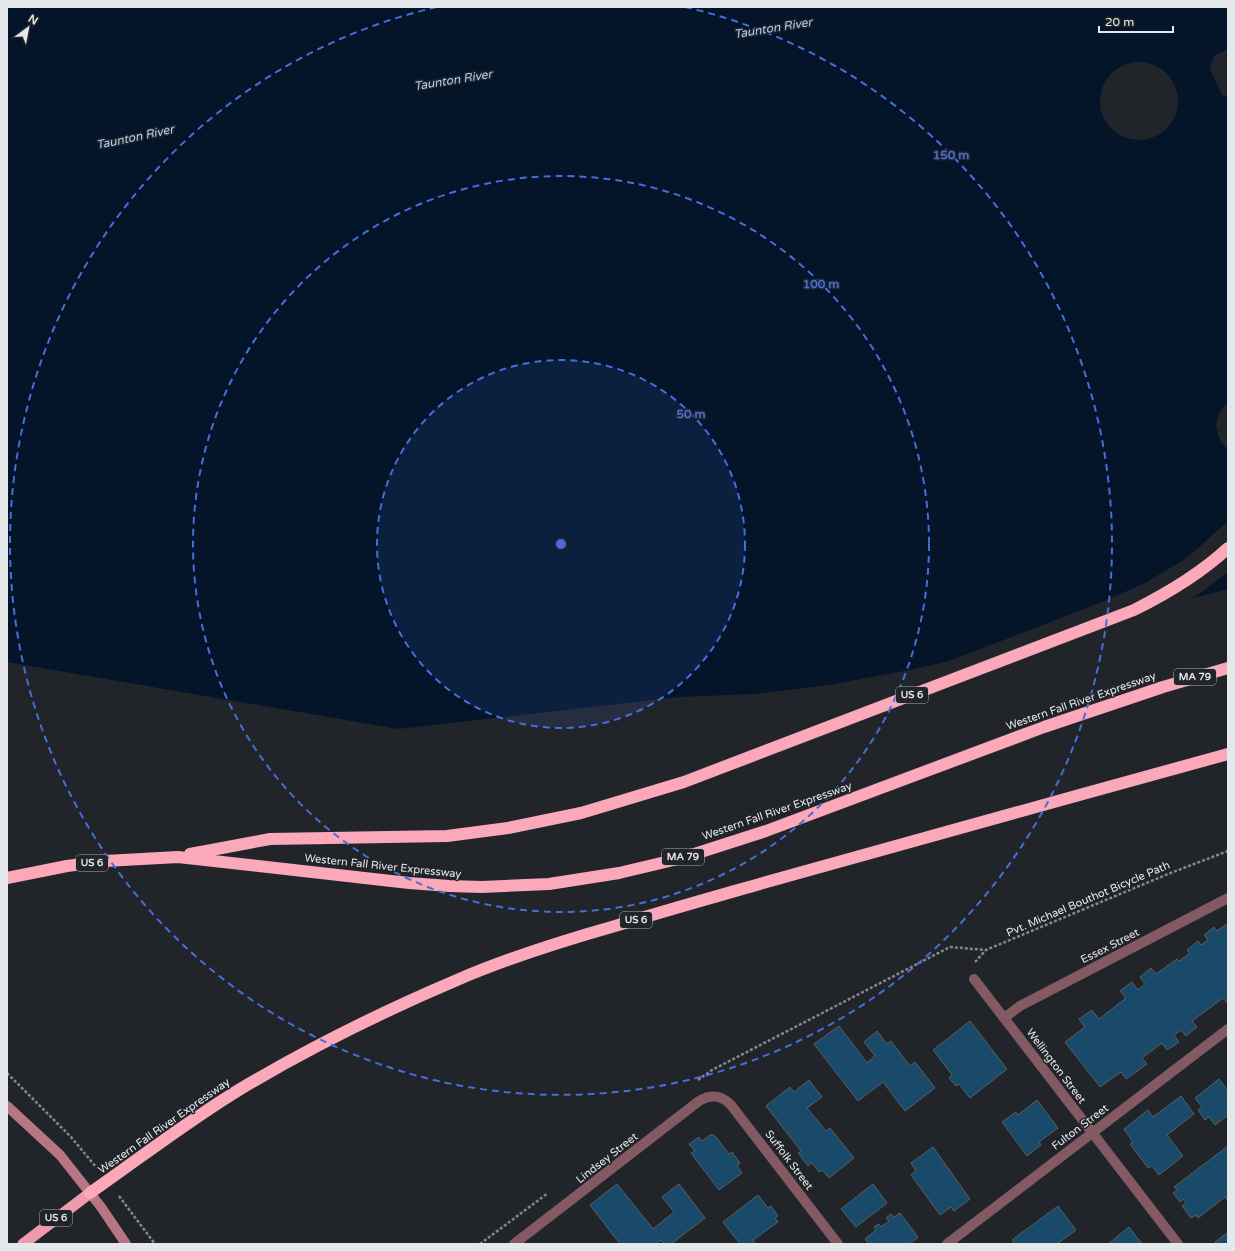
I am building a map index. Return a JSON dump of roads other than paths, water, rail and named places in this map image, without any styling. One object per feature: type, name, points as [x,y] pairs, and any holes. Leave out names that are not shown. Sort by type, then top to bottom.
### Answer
[{"type":"highway","name":"US 6","points":[[178,857],[270,839],[447,836],[508,828],[581,813],[684,782],[1134,610],[1173,590],[1228,548]]},
{"type":"highway","name":"Western Fall River Expressway","points":[[7,878],[68,866],[105,861],[178,857],[409,883],[449,886],[482,887],[549,884],[618,873],[682,858],[759,833],[1044,727],[1155,690],[1228,668]]},
{"type":"highway","name":"Western Fall River Expressway","points":[[90,1193],[174,1133],[242,1088],[347,1031],[459,979],[557,943],[647,916],[1228,754]]},
{"type":"highway","name":"US 6","points":[[23,1244],[90,1193]]},
{"type":"main road","points":[[7,1106],[60,1155],[90,1193],[126,1244]]},
{"type":"street","name":"Essex Street","points":[[1004,1018],[1020,1006],[1228,898]]},
{"type":"street","name":"Wellington Street","points":[[974,978],[1178,1244]]},
{"type":"street","name":"Fulton Street","points":[[947,1244],[1228,1029]]},
{"type":"street","name":"Lindsey Street","points":[[514,1244],[704,1098],[716,1096]]},
{"type":"street","name":"Suffolk Street","points":[[716,1096],[732,1105],[838,1244]]},
{"type":"water","name":"Taunton River","points":[[7,7],[1228,7],[1228,589],[990,652],[909,670],[829,685],[755,694],[680,697],[398,729],[7,662]]}]
